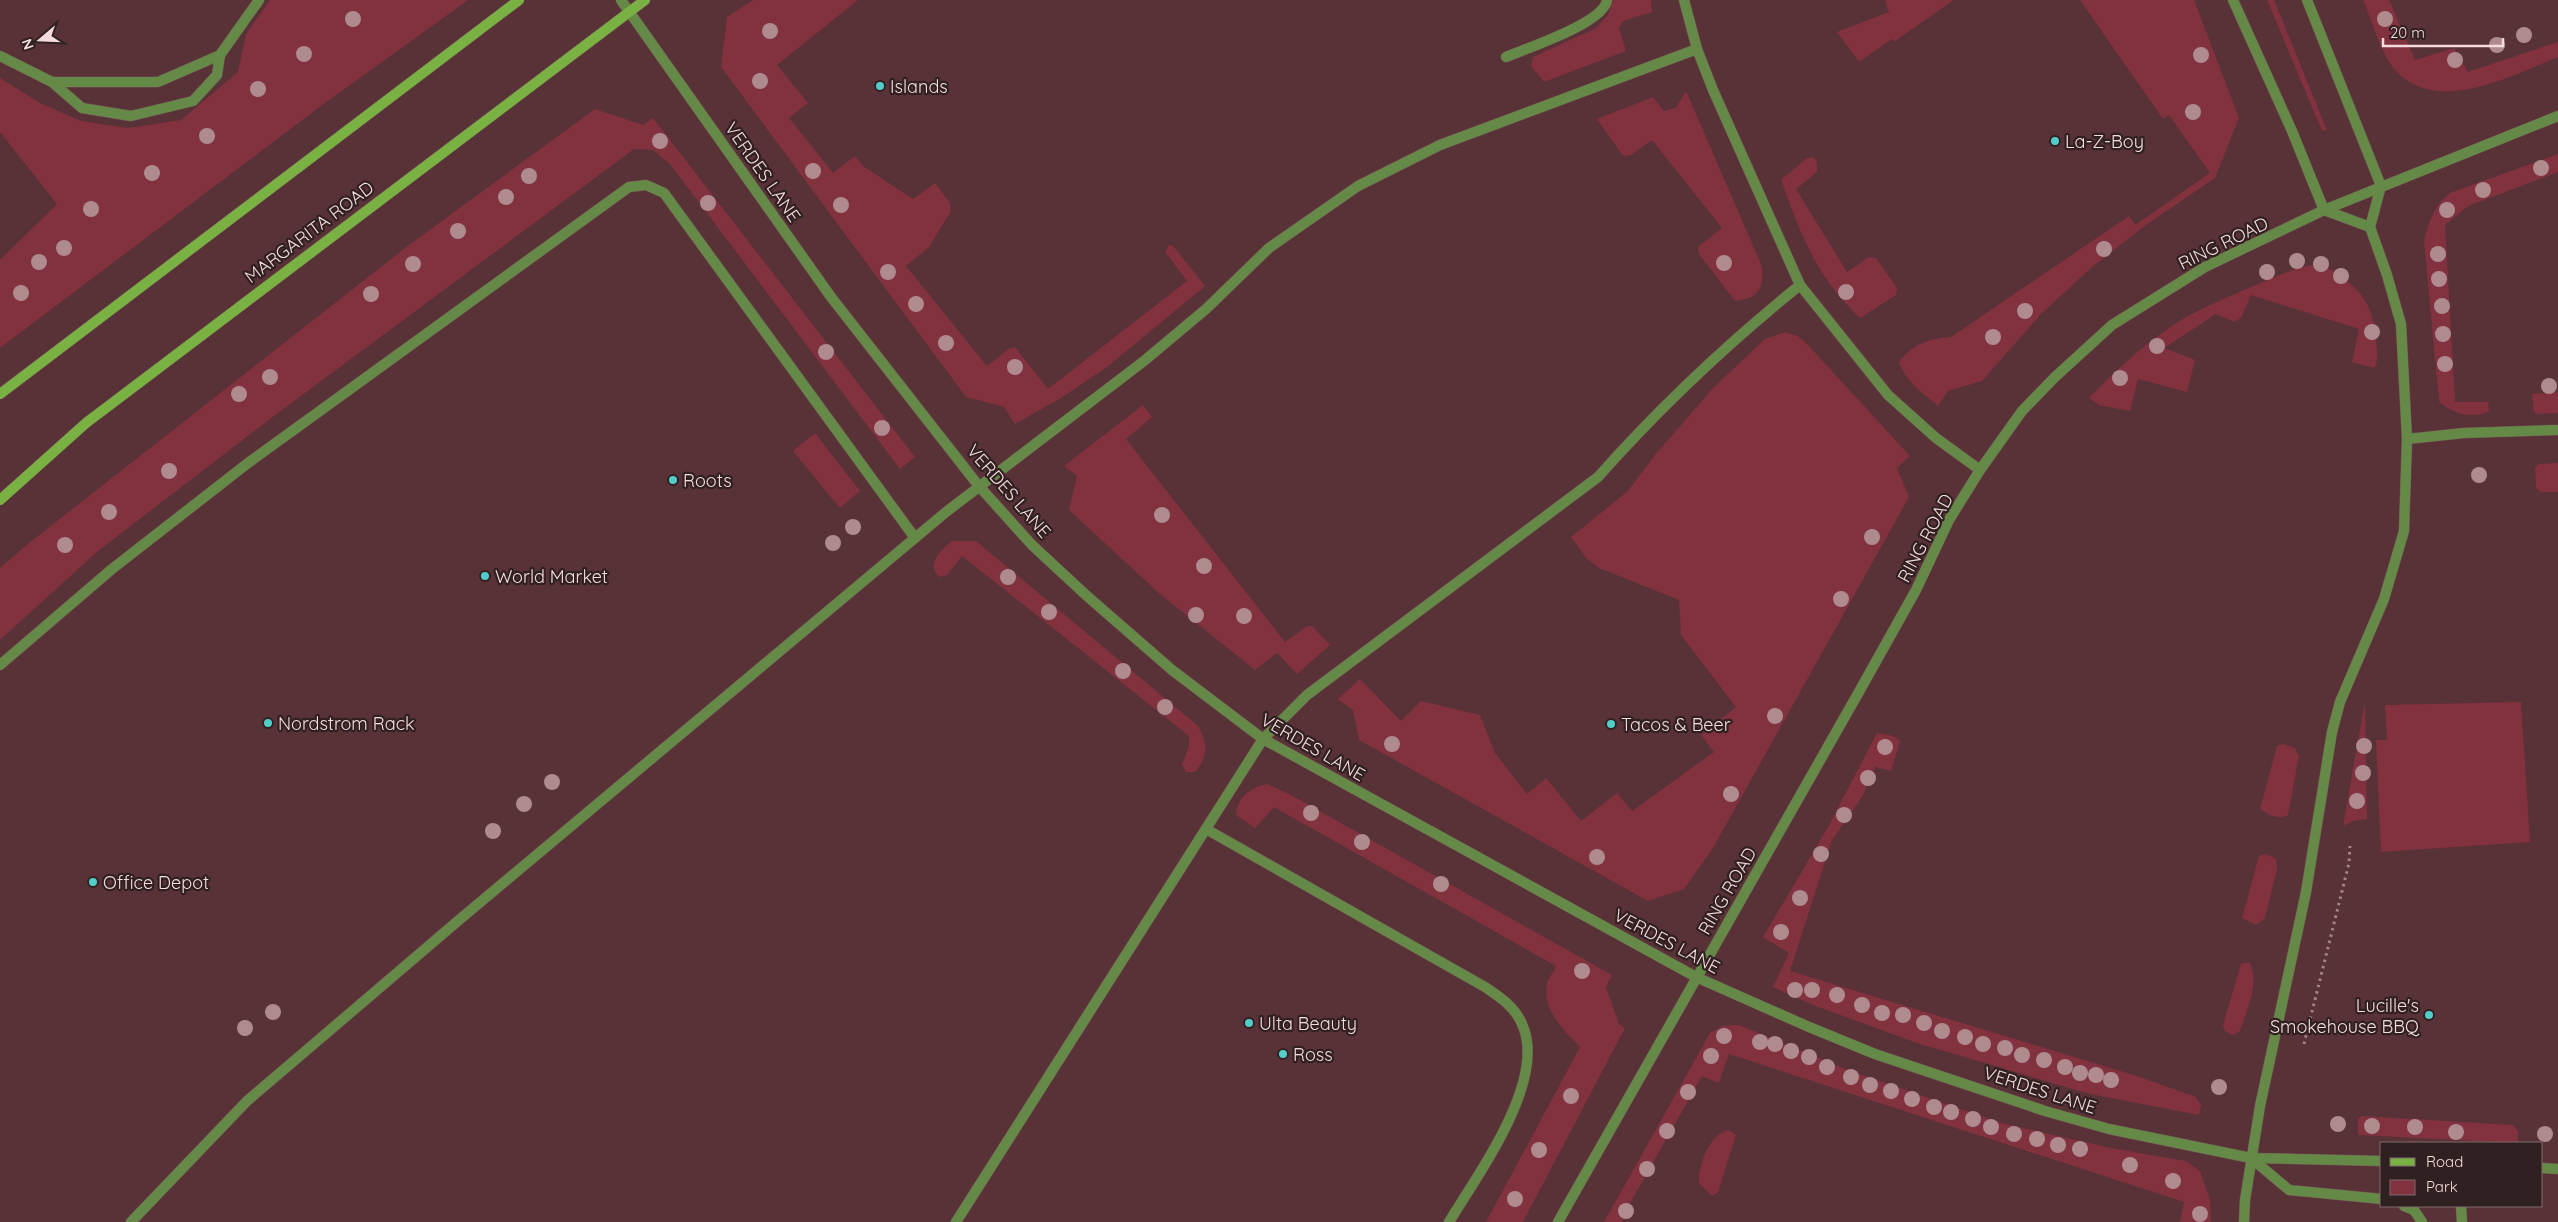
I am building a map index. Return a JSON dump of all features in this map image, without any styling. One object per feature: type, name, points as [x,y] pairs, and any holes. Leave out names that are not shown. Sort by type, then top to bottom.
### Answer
[{"type":"main road","points":[[0,394],[520,0]]},
{"type":"main road","name":"MARGARITA ROAD","points":[[0,500],[86,424],[645,0]]},
{"type":"street","points":[[0,56],[52,82],[82,108],[130,116],[192,101],[217,75],[220,55],[259,0]]},
{"type":"street","name":"VERDES LANE","points":[[621,0],[831,297],[978,485],[1032,545],[1087,596],[1172,670],[1263,739],[1696,978],[1875,1054],[2109,1129],[2251,1158],[2380,1161]]},
{"type":"street","points":[[1506,57],[1583,24],[1597,15],[1607,0]]},
{"type":"street","points":[[1684,0],[1697,48],[1713,90],[1800,285],[1888,395],[1936,438],[1980,470]]},
{"type":"street","points":[[2233,0],[2292,131],[2324,210],[2370,227]]},
{"type":"street","points":[[2244,1222],[2251,1158],[2306,892],[2332,732],[2340,702],[2384,599],[2404,531],[2407,440],[2401,324],[2387,275],[2370,227],[2381,186],[2307,0]]},
{"type":"street","points":[[131,1222],[247,1101],[459,920],[978,485],[1144,361],[1206,309],[1269,248],[1358,186],[1440,146],[1697,48]]},
{"type":"street","points":[[52,82],[158,82],[220,55]]},
{"type":"street","name":"RING ROAD","points":[[1558,1222],[1907,606],[1949,520],[1980,470],[2022,411],[2055,376],[2112,326],[2205,267],[2324,210],[2558,116]]},
{"type":"street","points":[[0,665],[112,569],[248,464],[629,187],[646,185],[664,193],[915,538]]},
{"type":"street","points":[[956,1222],[1263,739],[1307,695],[1598,477],[1636,434],[1710,361],[1800,285]]},
{"type":"street","points":[[2407,440],[2464,433],[2558,430]]},
{"type":"street","points":[[1206,829],[1485,987],[1508,1003],[1522,1024],[1528,1044],[1529,1063],[1522,1089],[1501,1136],[1450,1222]]},
{"type":"street","points":[[2251,1158],[2289,1190],[2380,1199]]},
{"type":"street","points":[[2543,1168],[2558,1169]]},
{"type":"street","points":[[2406,1207],[2414,1210],[2422,1222]]},
{"type":"street","points":[[2461,1207],[2462,1222]]},
{"type":"path","points":[[2304,1044],[2349,863],[2350,846]]},
{"type":"green space","points":[[270,0],[468,0],[321,106],[0,348],[0,260],[57,204],[0,132],[0,78],[40,103],[81,121],[128,128],[181,120],[238,72],[246,34]]},
{"type":"green space","points":[[753,0],[858,0],[777,65],[808,103],[789,118],[833,173],[855,156],[863,166],[913,199],[935,183],[950,203],[951,211],[929,247],[906,266],[987,366],[1009,349],[1015,347],[1048,389],[1187,281],[1166,253],[1168,245],[1173,246],[1205,286],[1107,367],[1061,398],[1015,424],[1004,407],[966,397],[721,67],[727,17]]},
{"type":"green space","points":[[1613,0],[1651,0],[1652,12],[1623,21],[1619,28],[1626,51],[1544,82],[1531,66],[1533,57],[1596,28],[1608,15]]},
{"type":"green space","points":[[1885,0],[1954,0],[1895,41],[1892,39],[1859,62],[1837,32],[1889,12]]},
{"type":"green space","points":[[2080,0],[2194,0],[2239,118],[2215,178],[2146,225],[2093,266],[2041,314],[1982,381],[1948,391],[1938,406],[1916,387],[1902,369],[1899,362],[1910,350],[1928,341],[1951,337],[2129,216],[2135,225],[2210,173],[2169,115],[2163,119]]},
{"type":"green space","points":[[2267,0],[2274,0],[2327,130],[2322,131]]},
{"type":"green space","points":[[2363,0],[2389,0],[2415,60],[2454,48],[2468,72],[2558,42],[2558,57],[2520,73],[2476,87],[2455,91],[2434,90],[2414,84],[2397,72],[2382,48]]},
{"type":"green space","points":[[1686,91],[1761,264],[1761,285],[1759,290],[1750,297],[1735,301],[1699,254],[1698,247],[1722,228],[1652,140],[1631,155],[1623,156],[1597,119],[1653,97],[1664,111],[1676,108]]},
{"type":"green space","points":[[595,109],[643,125],[653,118],[915,457],[900,469],[670,164],[653,150],[634,149],[278,413],[98,551],[0,640],[0,568],[29,543],[409,245]]},
{"type":"green space","points":[[2558,154],[2558,172],[2468,206],[2445,225],[2455,402],[2488,402],[2489,411],[2476,415],[2455,412],[2439,401],[2424,241],[2430,220],[2440,203],[2450,193]]},
{"type":"green space","points":[[1813,157],[1817,162],[1817,172],[1796,189],[1847,272],[1869,257],[1876,258],[1897,288],[1896,295],[1860,318],[1832,286],[1811,254],[1781,180],[1806,159]]},
{"type":"green space","points":[[2322,264],[2354,287],[2367,304],[2374,327],[2377,349],[2377,359],[2374,368],[2352,362],[2359,329],[2251,295],[2241,318],[2234,322],[2216,314],[2164,348],[2195,360],[2187,392],[2138,379],[2130,411],[2099,405],[2089,398],[2137,352],[2188,316],[2286,273],[2303,267]]},
{"type":"green space","points":[[1785,332],[1798,336],[1808,345],[1910,456],[1897,468],[1909,497],[1713,848],[1684,889],[1648,901],[1359,740],[1353,710],[1338,699],[1360,679],[1401,721],[1421,701],[1480,715],[1495,753],[1527,794],[1546,778],[1581,821],[1617,793],[1632,811],[1714,752],[1701,735],[1736,707],[1681,635],[1679,600],[1599,568],[1587,559],[1571,537],[1628,491],[1654,456],[1714,387],[1765,339]]},
{"type":"green space","points":[[2558,392],[2558,413],[2538,414],[2534,412],[2532,394]]},
{"type":"green space","points":[[1143,405],[1152,417],[1126,439],[1285,642],[1307,626],[1312,626],[1330,645],[1297,674],[1277,653],[1255,670],[1160,594],[1069,510],[1077,476],[1064,466]]},
{"type":"green space","points":[[815,433],[860,491],[840,508],[793,451]]},
{"type":"green space","points":[[2558,463],[2558,492],[2541,492],[2536,488],[2535,467],[2539,464]]},
{"type":"green space","points":[[952,541],[976,541],[1197,725],[1205,743],[1205,755],[1195,772],[1186,772],[1182,765],[1189,746],[1189,736],[962,556],[947,575],[940,577],[934,567],[934,562],[944,548]]},
{"type":"green space","points":[[2365,701],[2367,819],[2353,821],[2343,826]]},
{"type":"green space","points":[[2521,702],[2530,842],[2381,852],[2376,740],[2387,740],[2385,705]]},
{"type":"green space","points":[[1877,733],[1893,736],[1900,741],[1891,771],[1875,767],[1862,797],[1832,840],[1790,971],[2134,1075],[2196,1097],[2201,1105],[2199,1115],[2090,1094],[1917,1043],[1813,1005],[1773,987],[1789,953],[1763,937],[1827,829]]},
{"type":"green space","points":[[2283,744],[2295,748],[2299,756],[2288,815],[2277,817],[2260,809],[2277,746]]},
{"type":"green space","points":[[1267,784],[1289,794],[1612,975],[1606,987],[1619,1024],[1625,1028],[1523,1222],[1486,1222],[1580,1047],[1556,1019],[1548,1002],[1547,984],[1556,966],[1274,807],[1255,828],[1236,815],[1239,803],[1246,794],[1255,788]]},
{"type":"green space","points":[[2266,854],[2276,859],[2277,869],[2265,918],[2256,925],[2242,918],[2259,856]]},
{"type":"green space","points":[[2249,962],[2254,978],[2249,1006],[2240,1031],[2233,1035],[2225,1031],[2223,1025],[2241,964]]},
{"type":"green space","points":[[1739,1025],[1845,1069],[2001,1123],[2111,1148],[2186,1161],[2200,1171],[2210,1200],[2211,1222],[2180,1222],[2184,1202],[1729,1054],[1719,1083],[1702,1076],[1626,1210],[1622,1222],[1604,1222],[1710,1033],[1722,1026]]},
{"type":"green space","points":[[2362,1116],[2513,1125],[2518,1132],[2518,1142],[2358,1135],[2358,1119]]},
{"type":"green space","points":[[1728,1130],[1736,1135],[1718,1192],[1712,1196],[1699,1183],[1700,1168],[1710,1144],[1721,1133]]},
{"type":"place","name":"Islands","points":[[880,86]]},
{"type":"place","name":"La-Z-Boy","points":[[2055,141]]},
{"type":"place","name":"Roots","points":[[673,480]]},
{"type":"place","name":"World Market","points":[[485,576]]},
{"type":"place","name":"Nordstrom Rack","points":[[268,723]]},
{"type":"place","name":"Tacos & Beer","points":[[1611,724]]},
{"type":"place","name":"Office Depot","points":[[93,882]]},
{"type":"place","name":"Lucille's Smokehouse BBQ","points":[[2429,1015]]},
{"type":"place","name":"Ulta Beauty","points":[[1249,1023]]},
{"type":"place","name":"Ross","points":[[1283,1054]]}]
